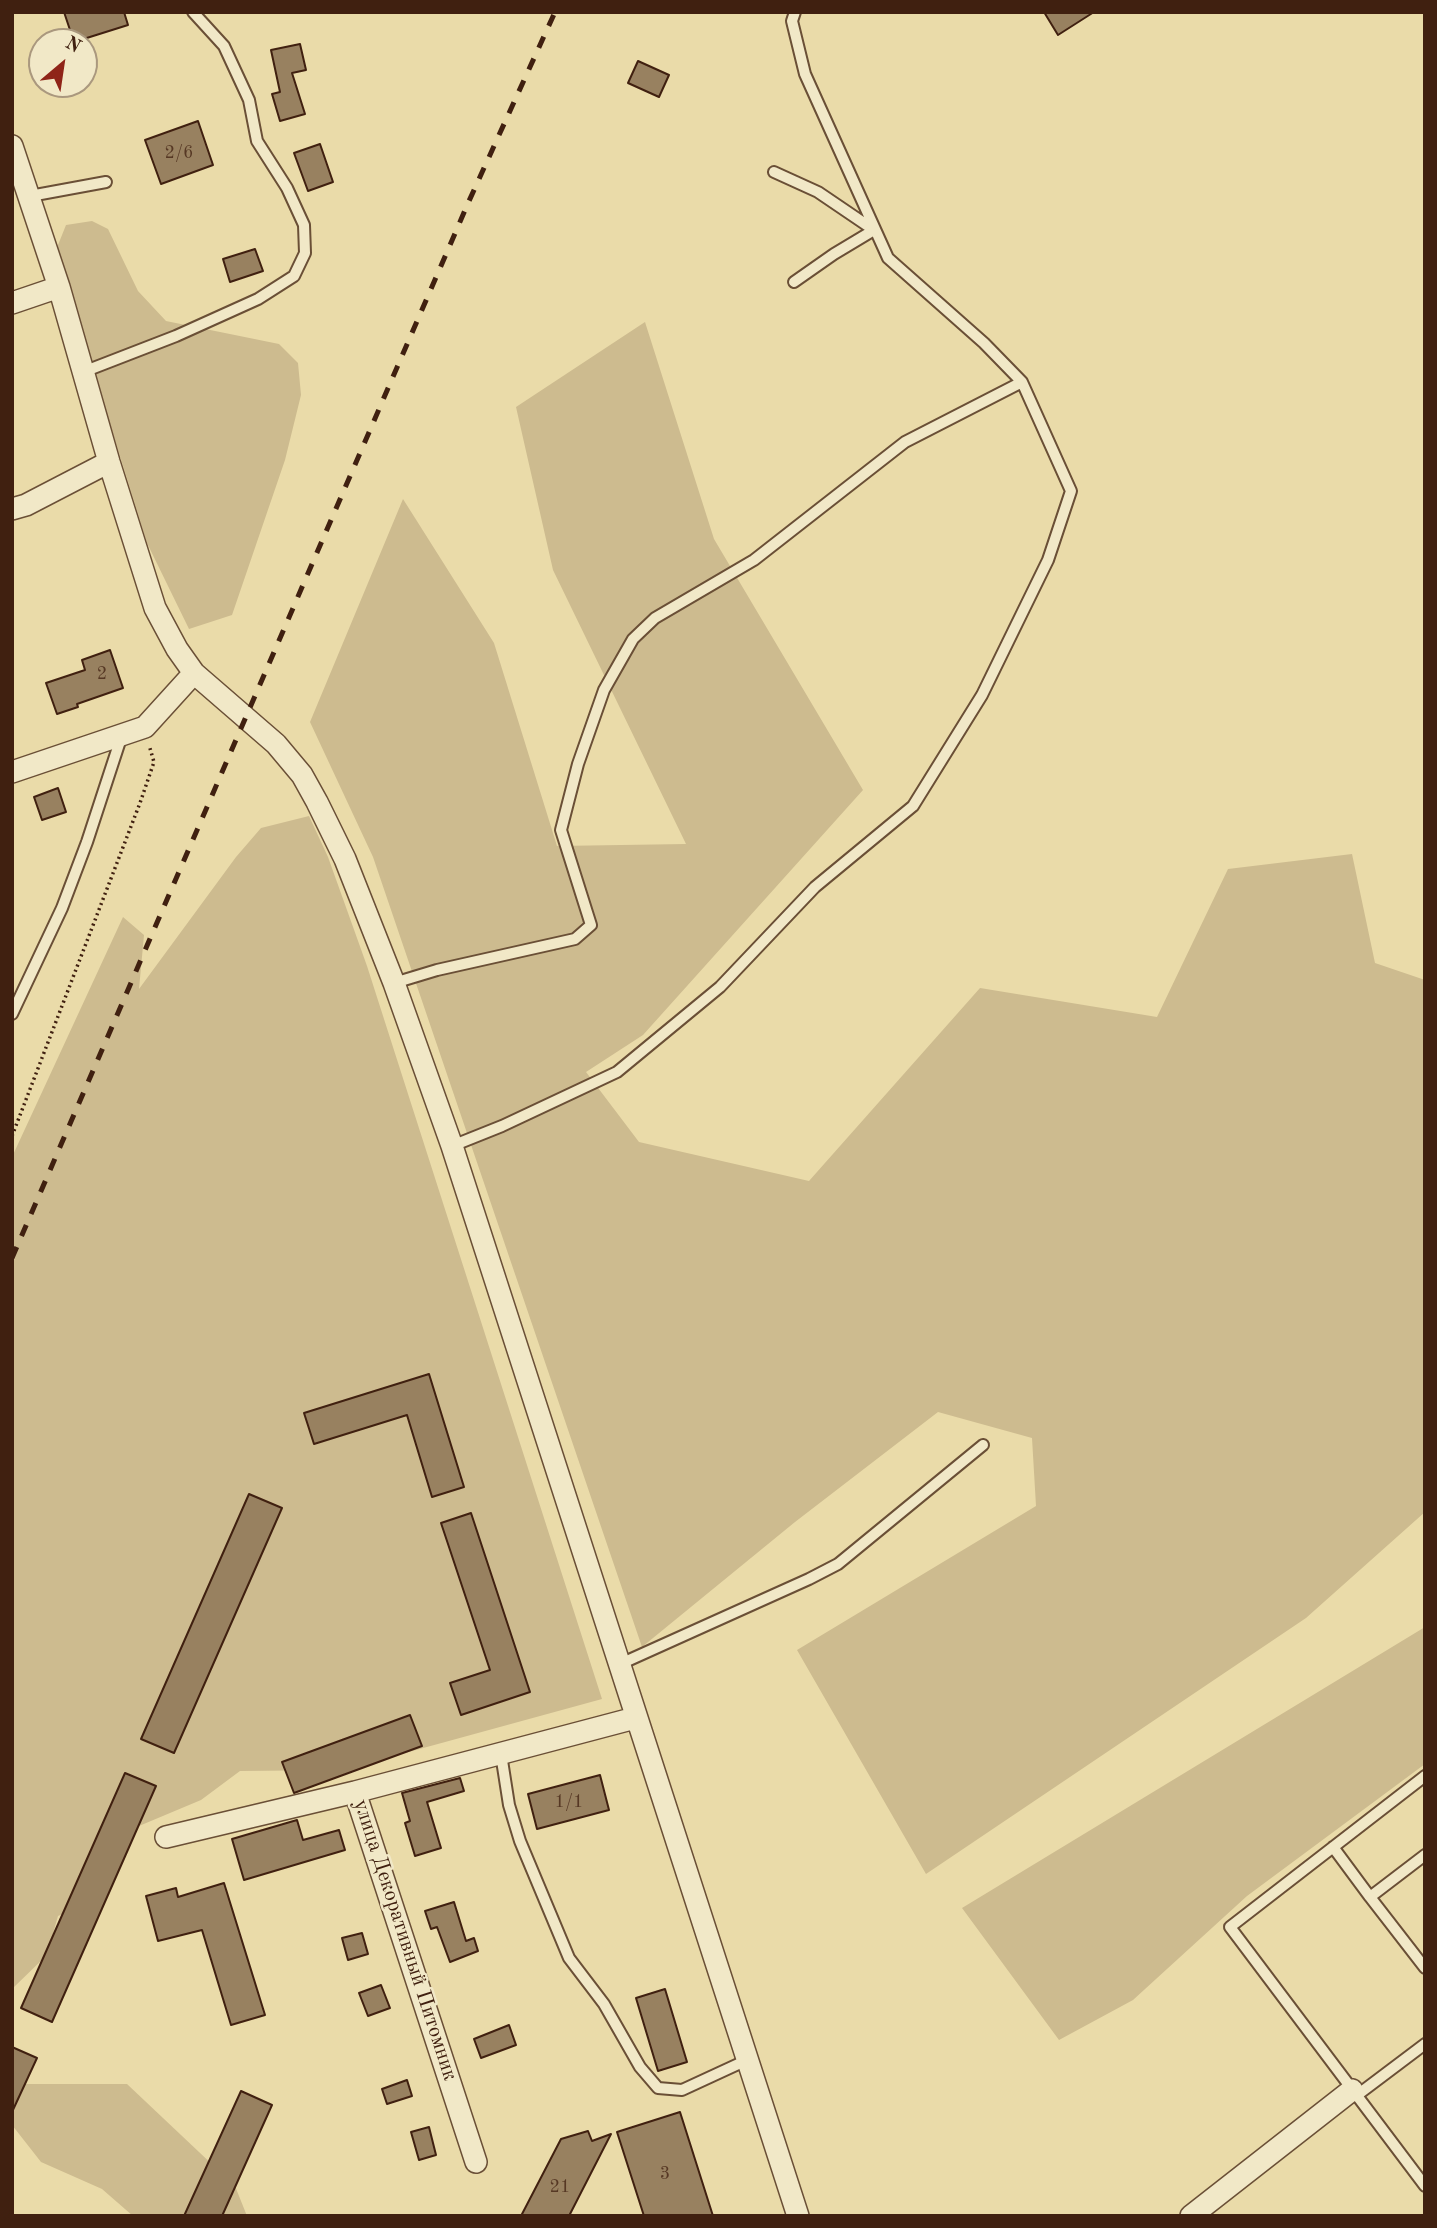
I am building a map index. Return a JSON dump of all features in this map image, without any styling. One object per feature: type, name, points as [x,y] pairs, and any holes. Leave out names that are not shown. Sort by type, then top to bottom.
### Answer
[{"type":"street","points":[[12,146],[59,287],[109,462],[155,607],[177,649],[194,673],[276,744],[302,775],[345,859],[394,983],[452,1146],[798,2216]]},
{"type":"street","points":[[12,303],[59,287]]},
{"type":"street","points":[[12,509],[26,505],[109,462]]},
{"type":"street","points":[[12,772],[145,727],[194,673]]},
{"type":"street","name":"улица Декоративный Питомник","points":[[476,2162],[355,1792],[635,1718]]},
{"type":"street","points":[[166,1837],[355,1792]]},
{"type":"street","points":[[1191,2216],[1354,2093]]},
{"type":"lane","points":[[83,372],[176,336],[258,299],[294,276],[305,253],[304,225],[287,188],[257,141],[249,100],[224,46],[193,12]]},
{"type":"lane","points":[[452,1146],[502,1126],[617,1072],[720,987],[815,887],[913,806],[982,695],[1048,560],[1071,491],[1022,382],[984,343],[888,258],[805,74],[792,21],[795,12]]},
{"type":"lane","points":[[774,172],[818,191],[874,230]]},
{"type":"lane","points":[[30,196],[106,182]]},
{"type":"lane","points":[[794,282],[874,230]]},
{"type":"lane","points":[[394,983],[437,970],[575,939],[591,925],[561,830],[578,764],[604,690],[633,639],[655,618],[754,560],[905,442],[1022,382]]},
{"type":"lane","points":[[12,1014],[62,908],[122,735]]},
{"type":"lane","points":[[618,1665],[838,1564],[983,1446]]},
{"type":"lane","points":[[501,1754],[509,1805],[520,1840],[564,1947],[569,1958],[604,2004],[640,2067],[658,2088],[682,2090],[747,2060]]},
{"type":"lane","points":[[1425,1776],[1230,1927],[1425,2186]]},
{"type":"lane","points":[[1333,1847],[1425,1968]]},
{"type":"lane","points":[[1370,1896],[1425,1855]]},
{"type":"lane","points":[[1354,2093],[1425,2044]]},
{"type":"path","points":[[12,1136],[154,762],[145,727]]},
{"type":"shaded area","points":[[92,221],[108,229],[138,291],[166,321],[279,344],[298,363],[301,395],[285,460],[232,615],[189,629],[147,543],[56,250],[66,225]]},
{"type":"shaded area","points":[[645,322],[714,539],[863,790],[643,1035],[586,1072],[639,1142],[809,1181],[980,988],[1157,1017],[1228,869],[1352,854],[1375,963],[1425,980],[1425,1512],[1306,1618],[926,1874],[797,1650],[1036,1506],[1032,1438],[938,1412],[795,1522],[642,1647],[373,857],[310,722],[403,499],[494,643],[557,846],[686,844],[553,570],[516,407]]},
{"type":"shaded area","points":[[309,816],[328,857],[367,966],[602,1699],[343,1770],[240,1771],[201,1800],[108,1839],[103,1896],[58,1916],[47,1955],[12,1989],[12,1157],[123,917],[144,935],[139,989],[236,857],[261,828]]},
{"type":"shaded area","points":[[1425,1627],[1425,1764],[1247,1896],[1133,2000],[1059,2040],[962,1908]]},
{"type":"shaded area","points":[[12,2084],[127,2084],[235,2186],[247,2216],[133,2216],[102,2189],[41,2162],[12,2125]]},
{"type":"building","points":[[64,12],[124,12],[128,25],[98,34],[98,28],[69,28]]},
{"type":"building","points":[[1044,12],[1094,12],[1058,35]]},
{"type":"building","points":[[300,44],[306,70],[292,73],[305,114],[280,121],[272,94],[280,92],[271,50]]},
{"type":"building","points":[[638,61],[669,75],[659,97],[628,83]]},
{"type":"building","points":[[198,121],[213,165],[161,184],[145,140]]},
{"type":"building","points":[[320,144],[333,182],[308,191],[294,153]]},
{"type":"building","points":[[255,249],[263,271],[230,282],[223,259]]},
{"type":"building","points":[[110,650],[123,688],[57,714],[46,683],[85,670],[82,660]]},
{"type":"building","points":[[58,788],[66,812],[42,820],[34,797]]},
{"type":"building","points":[[429,1374],[464,1487],[432,1497],[407,1415],[314,1444],[304,1413]]},
{"type":"building","points":[[249,1494],[282,1508],[174,1753],[141,1739]]},
{"type":"building","points":[[471,1513],[530,1692],[461,1715],[450,1683],[490,1670],[441,1523]]},
{"type":"building","points":[[410,1715],[422,1746],[294,1793],[282,1762]]},
{"type":"building","points":[[125,1773],[156,1786],[52,2022],[21,2008]]},
{"type":"building","points":[[600,1775],[609,1810],[537,1829],[528,1794]]},
{"type":"building","points":[[460,1778],[464,1791],[427,1802],[441,1848],[415,1856],[405,1823],[410,1821],[402,1793]]},
{"type":"building","points":[[297,1820],[303,1840],[339,1830],[345,1850],[244,1880],[232,1839]]},
{"type":"building","points":[[224,1883],[265,2015],[231,2025],[202,1930],[158,1941],[146,1896],[176,1888],[178,1897]]},
{"type":"building","points":[[454,1902],[466,1941],[474,1938],[478,1951],[450,1962],[437,1927],[431,1929],[425,1911]]},
{"type":"building","points":[[362,1933],[368,1954],[348,1960],[342,1938]]},
{"type":"building","points":[[381,1985],[390,2008],[368,2016],[359,1993]]},
{"type":"building","points":[[665,1989],[687,2062],[658,2071],[636,1998]]},
{"type":"building","points":[[509,2025],[516,2045],[481,2058],[474,2039]]},
{"type":"building","points":[[12,2047],[37,2058],[12,2112]]},
{"type":"building","points":[[407,2080],[412,2096],[387,2104],[382,2089]]},
{"type":"building","points":[[241,2091],[272,2105],[222,2216],[184,2216]]},
{"type":"building","points":[[680,2112],[713,2216],[644,2216],[617,2132]]},
{"type":"building","points":[[429,2127],[436,2155],[419,2160],[411,2132]]},
{"type":"building","points":[[588,2131],[592,2141],[611,2134],[569,2216],[521,2216],[561,2139]]},
{"type":"railway","points":[[12,1258],[469,201],[555,12]]}]
